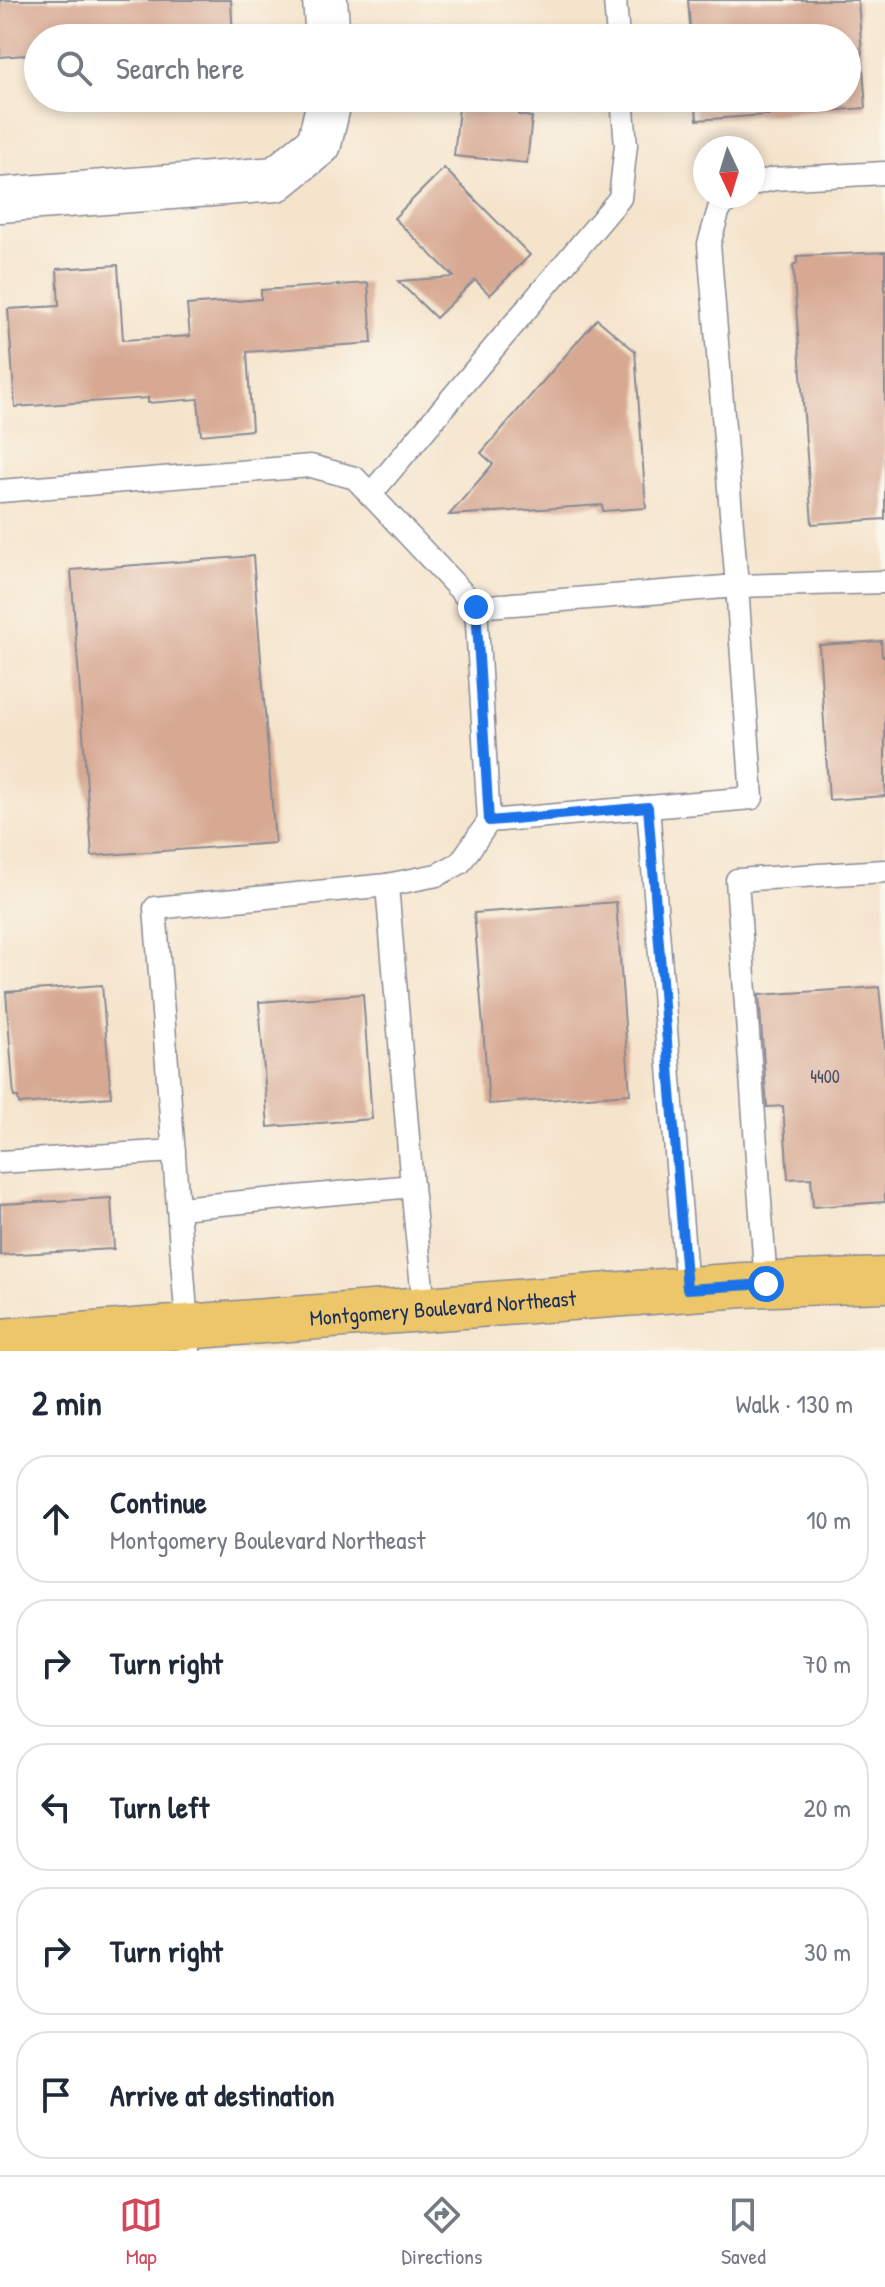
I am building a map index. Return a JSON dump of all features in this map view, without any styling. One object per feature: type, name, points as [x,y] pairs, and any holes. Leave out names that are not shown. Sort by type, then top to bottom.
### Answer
[{"type":"main road","name":"Montgomery Boulevard Northeast","points":[[0,1341],[188,1338],[424,1308],[766,1284],[885,1280]]},
{"type":"street","points":[[325,0],[327,24]]},
{"type":"street","points":[[0,200],[276,179],[319,144],[327,112]]},
{"type":"lane","points":[[615,0],[617,24]]},
{"type":"lane","points":[[370,495],[620,198],[626,145],[623,112]]},
{"type":"lane","points":[[765,181],[885,173]]},
{"type":"lane","points":[[489,821],[752,798],[709,244],[720,208]]},
{"type":"lane","points":[[0,491],[311,466],[355,478],[476,607],[489,821],[460,863],[437,875],[387,885],[155,908],[188,1338]]},
{"type":"lane","points":[[476,607],[737,586],[883,579]]},
{"type":"lane","points":[[648,807],[687,1289]]},
{"type":"lane","points":[[766,1284],[737,880],[885,871]]},
{"type":"lane","points":[[387,885],[424,1308]]},
{"type":"lane","points":[[0,1162],[174,1151]]},
{"type":"lane","points":[[179,1208],[412,1186]]},
{"type":"building","points":[[0,0],[231,0],[232,24],[24,24],[24,55],[0,57]]},
{"type":"building","points":[[688,0],[858,0],[860,24],[690,24]]},
{"type":"building","points":[[861,40],[866,108],[861,108]]},
{"type":"building","points":[[459,112],[519,112],[519,115],[532,117],[527,163],[454,156]]},
{"type":"building","points":[[696,112],[810,112],[697,120]]},
{"type":"building","points":[[444,168],[530,255],[490,295],[475,280],[436,318],[398,281],[454,277],[394,218]]},
{"type":"building","points":[[885,252],[885,519],[812,524],[793,265],[797,263],[797,256]]},
{"type":"building","points":[[118,265],[123,340],[190,336],[187,305],[261,299],[261,290],[368,283],[372,343],[247,352],[252,430],[201,435],[198,399],[148,403],[148,398],[15,407],[8,309],[59,306],[57,269]]},
{"type":"building","points":[[597,319],[635,351],[646,508],[603,511],[602,505],[449,515],[493,464],[481,453]]},
{"type":"building","points":[[253,556],[275,843],[92,856],[71,570]]},
{"type":"building","points":[[881,641],[882,656],[885,656],[885,796],[829,800],[819,645]]},
{"type":"building","points":[[616,902],[630,1094],[489,1104],[474,913]]},
{"type":"building","points":[[102,985],[111,1097],[19,1104],[18,1097],[14,1097],[6,992]]},
{"type":"building","points":[[879,987],[885,1047],[885,1202],[813,1207],[811,1178],[788,1179],[783,1106],[767,1107],[759,995]]},
{"type":"building","points":[[363,994],[372,1119],[268,1127],[259,1002]]},
{"type":"building","points":[[111,1198],[114,1249],[0,1255],[0,1204]]},
{"type":"route","points":[[476,607],[489,821],[648,807],[687,1289],[766,1284]]}]
